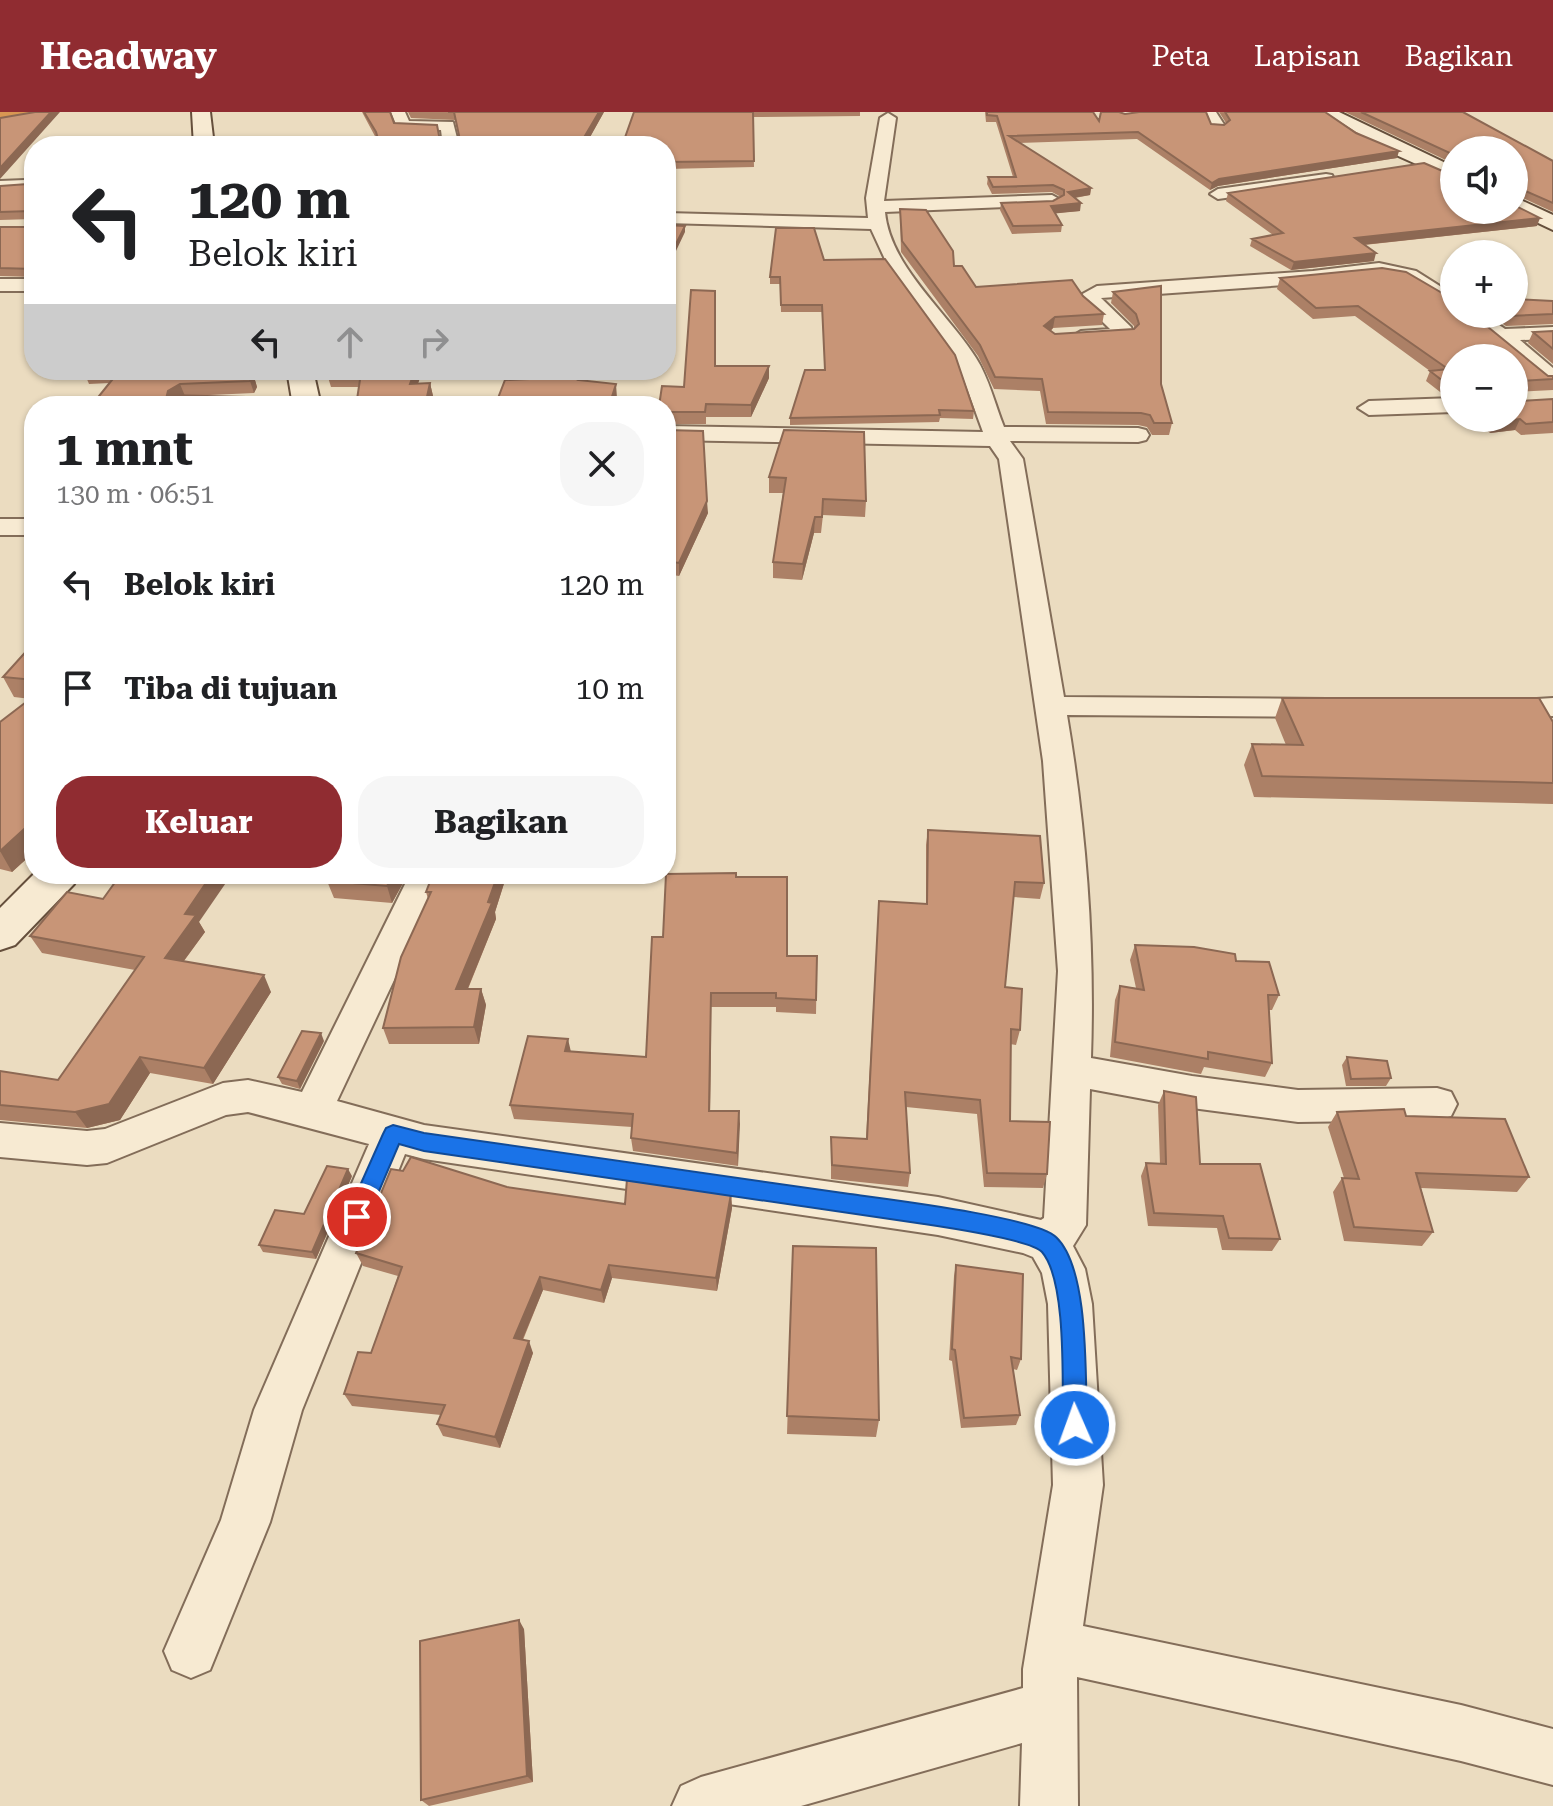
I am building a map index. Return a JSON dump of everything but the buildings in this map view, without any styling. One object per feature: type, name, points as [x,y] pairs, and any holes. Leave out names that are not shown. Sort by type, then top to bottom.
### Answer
[{"type":"highway","points":[[0,117],[35,112]]},
{"type":"street","points":[[201,112],[203,136]]},
{"type":"street","points":[[398,112],[403,126],[449,126],[450,136]]},
{"type":"street","points":[[1113,112],[1150,113]]},
{"type":"street","points":[[1326,112],[1337,112]]},
{"type":"street","points":[[1326,112],[1440,168]]},
{"type":"street","points":[[888,118],[876,215],[899,270],[967,360],[996,436],[1011,459],[1059,761],[1076,971],[1065,1225],[1048,1243]]},
{"type":"street","points":[[1398,167],[1426,162]]},
{"type":"street","points":[[1218,194],[1342,176]]},
{"type":"street","points":[[0,186],[24,185]]},
{"type":"street","points":[[676,218],[876,215],[1052,200]]},
{"type":"street","points":[[1528,211],[1553,224]]},
{"type":"street","points":[[1055,337],[1124,334],[1087,297],[1097,292],[1313,277],[1379,269],[1409,275],[1440,295]]},
{"type":"street","points":[[0,285],[24,285]]},
{"type":"street","points":[[1490,328],[1553,379]]},
{"type":"street","points":[[1501,335],[1553,333]]},
{"type":"street","points":[[1369,408],[1440,405]]},
{"type":"street","points":[[676,433],[1138,435]]},
{"type":"street","points":[[0,527],[24,527]]},
{"type":"street","points":[[1051,706],[1352,708]]},
{"type":"street","points":[[1463,708],[1553,707]]},
{"type":"street","points":[[0,934],[49,884]]},
{"type":"street","points":[[312,1111],[422,884]]},
{"type":"street","points":[[1071,1070],[1192,1092],[1298,1106],[1437,1104]]},
{"type":"street","points":[[0,1140],[87,1148],[107,1146],[223,1099],[248,1096],[440,1145],[938,1216],[1026,1234],[1048,1243],[1063,1269],[1070,1304],[1078,1485],[1050,1669],[1049,1806]]},
{"type":"street","points":[[191,1651],[245,1522],[278,1410],[393,1134]]},
{"type":"street","points":[[1054,1646],[1461,1733],[1553,1757]]},
{"type":"street","points":[[701,1806],[1050,1708]]},
{"type":"route","points":[[357,1217],[393,1134],[424,1142],[938,1216],[1026,1234],[1048,1243],[1063,1269],[1070,1304],[1075,1425]]}]
